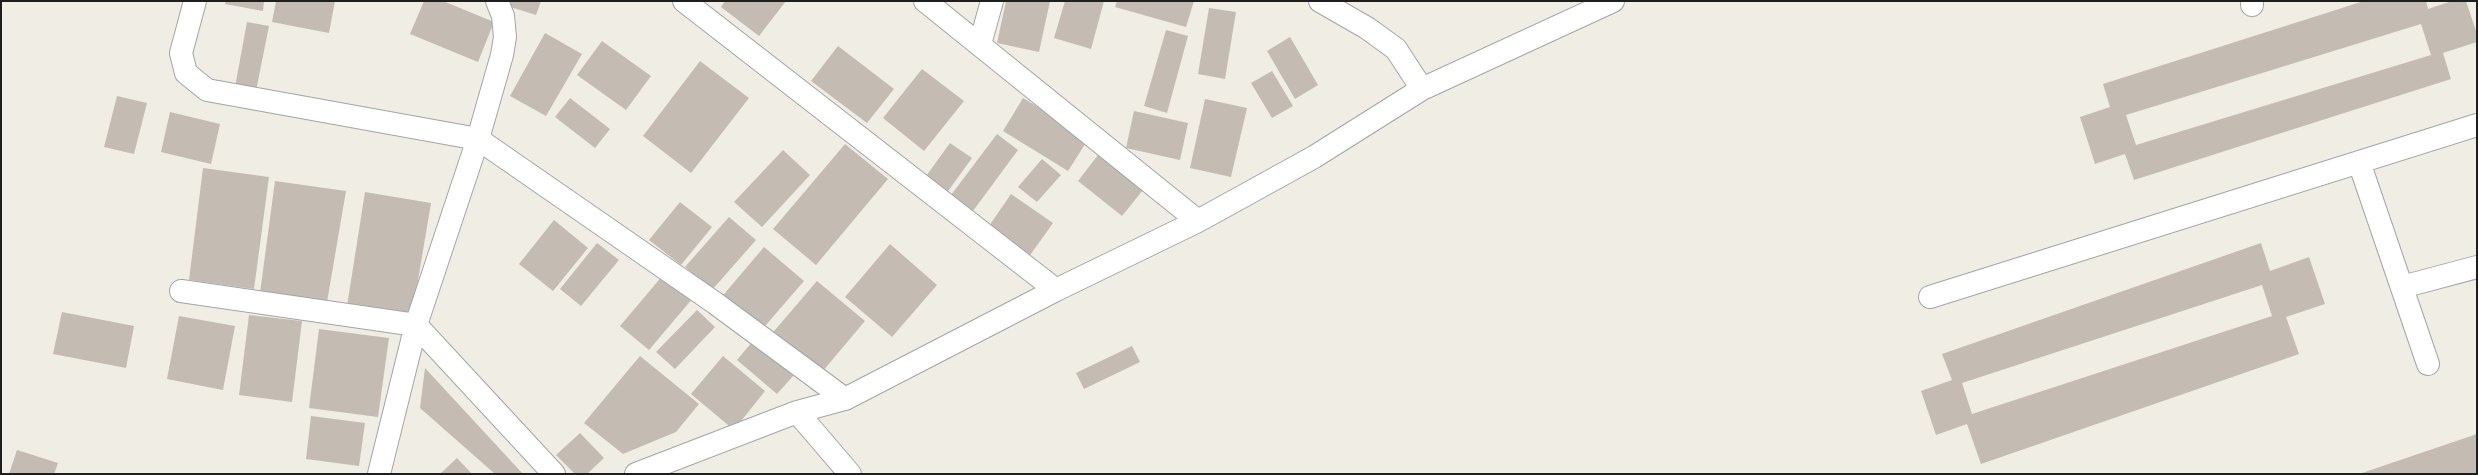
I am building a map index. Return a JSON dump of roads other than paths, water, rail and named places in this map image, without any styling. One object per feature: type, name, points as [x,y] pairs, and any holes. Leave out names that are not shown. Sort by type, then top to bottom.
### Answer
[{"type":"street","points":[[195,1],[181,53],[186,73],[207,90],[478,139],[715,302],[845,399]]},
{"type":"street","points":[[379,474],[416,325],[478,139],[505,37],[503,16],[497,1]]},
{"type":"street","points":[[684,1],[1056,290]]},
{"type":"street","points":[[925,1],[1198,222]]},
{"type":"street","points":[[980,44],[992,1]]},
{"type":"street","points":[[1320,1],[1367,28],[1396,49],[1422,89]]},
{"type":"street","points":[[636,474],[797,412],[845,399],[1056,290],[1198,222],[1314,157],[1422,89],[1613,1]]},
{"type":"street","points":[[1930,297],[2477,126]]},
{"type":"street","points":[[2360,162],[2428,364]]},
{"type":"street","points":[[2402,287],[2477,266]]},
{"type":"street","points":[[181,291],[416,325],[554,474]]},
{"type":"street","points":[[797,412],[850,474]]}]
